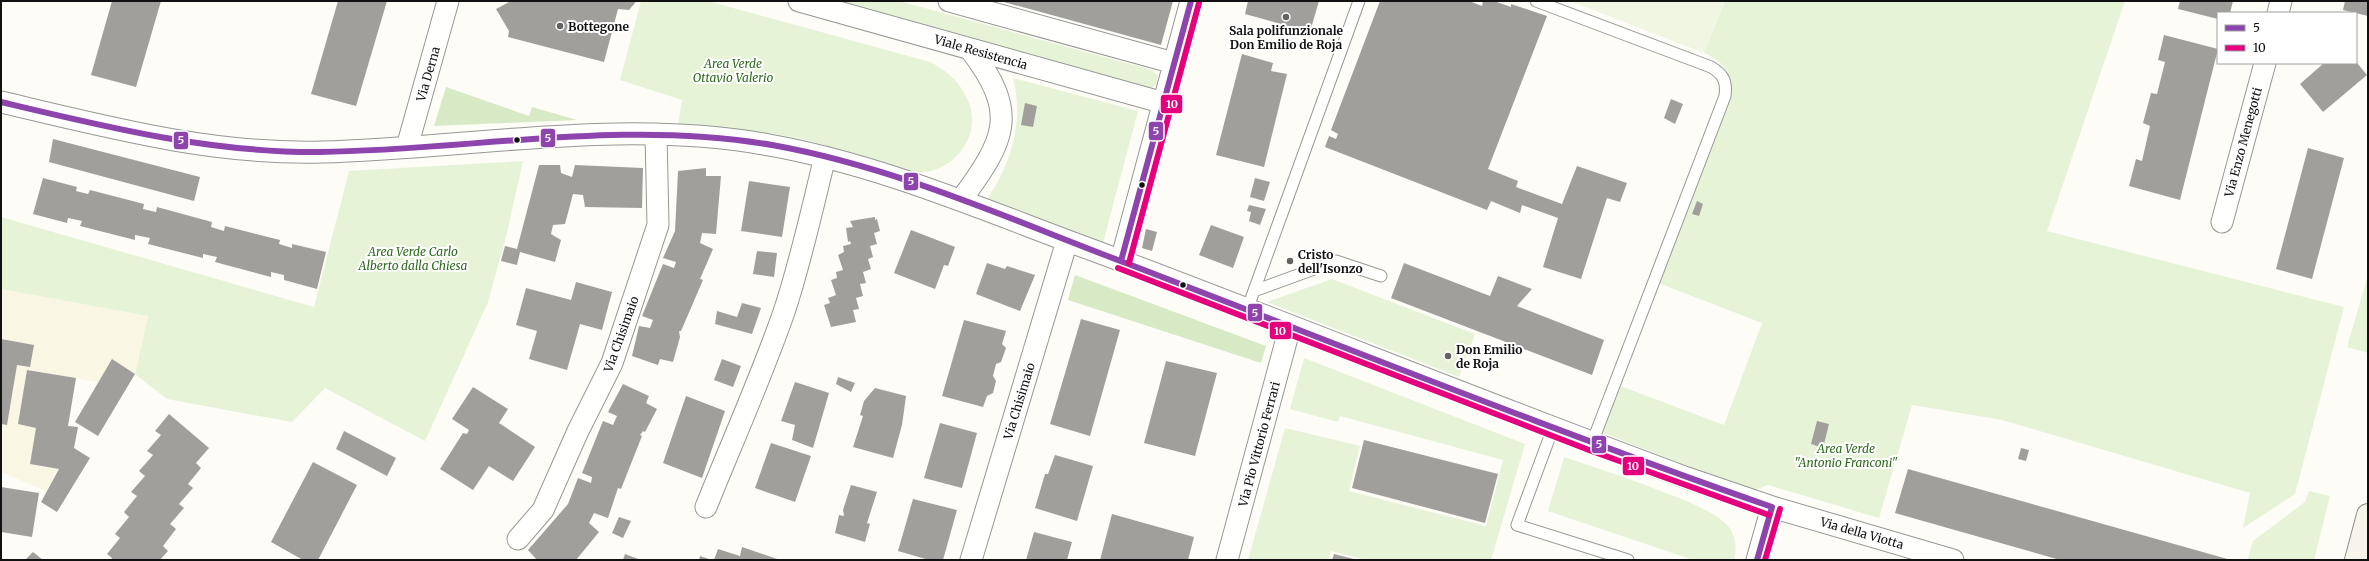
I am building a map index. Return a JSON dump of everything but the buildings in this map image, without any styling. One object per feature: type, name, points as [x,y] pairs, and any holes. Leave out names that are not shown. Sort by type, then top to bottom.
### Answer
[{"type":"street","name":"Via Derna","points":[[407,147],[448,1]]},
{"type":"street","name":"Viale Resistencia","points":[[799,1],[1164,103]]},
{"type":"street","points":[[948,1],[1174,63]]},
{"type":"street","points":[[1120,261],[1191,1]]},
{"type":"street","points":[[2278,12],[2281,1]]},
{"type":"street","points":[[961,200],[988,162],[997,143],[1001,125],[1000,108],[996,88],[970,49]]},
{"type":"street","name":"Via Enzo Menegotti","points":[[2222,222],[2265,64]]},
{"type":"street","points":[[1,102],[140,134],[204,146],[271,151],[321,152],[587,135],[656,134],[738,140],[825,157],[961,200],[1290,328],[1592,443],[1772,507],[1757,560]]},
{"type":"street","name":"Via Chisimaio","points":[[518,539],[543,510],[578,431],[612,363],[658,225],[656,134]]},
{"type":"street","points":[[706,507],[761,374],[784,312],[800,257],[825,157]]},
{"type":"street","name":"Via Chisimaio","points":[[970,560],[1067,241]]},
{"type":"street","name":"Via Pio Vittorio Ferrari","points":[[1227,560],[1290,328]]},
{"type":"street","name":"Via della Viotta","points":[[1772,507],[1953,560]]},
{"type":"street","points":[[2356,560],[2368,515]]},
{"type":"lane","points":[[1247,310],[1359,1]]},
{"type":"lane","points":[[1536,1],[1711,67],[1722,75],[1726,84],[1725,96],[1592,443]]},
{"type":"lane","points":[[1254,291],[1336,261],[1381,276]]},
{"type":"lane","points":[[1553,428],[1517,525],[1628,560]]},
{"type":"shaded area","points":[[1,289],[148,316],[135,374],[112,360],[98,382],[27,370],[18,424],[36,428],[59,469],[46,491],[1,472]]},
{"type":"green space","name":"Area Verde Ottavio Valerio","points":[[641,1],[708,1],[930,62],[954,79],[966,96],[972,115],[972,126],[969,137],[964,148],[947,164],[937,169],[925,172],[914,172],[887,166],[828,146],[800,139],[748,130],[678,124],[682,100],[620,80]]},
{"type":"green space","points":[[823,1],[899,1],[1152,70],[1158,76],[1156,85],[1150,89]]},
{"type":"green space","points":[[1570,1],[1725,1],[1704,53]]},
{"type":"green space","name":"Area Verde \"Antonio Franconi\"","points":[[1725,1],[2125,1],[2047,231],[2344,307],[2295,494],[2243,528],[2250,493],[2002,420],[1912,405],[1879,518],[1768,485],[1751,491],[1596,430],[1615,384],[1724,425],[1762,323],[1653,281],[1729,86],[1728,75],[1723,66],[1715,59],[1704,53]]},
{"type":"green space","points":[[1013,78],[1138,111],[1103,243],[987,199],[1003,171],[1014,141],[1017,110]]},
{"type":"green space","points":[[446,87],[529,116],[532,107],[577,120],[434,126]]},
{"type":"green space","name":"Area Verde Carlo Alberto dalla Chiesa","points":[[523,161],[507,233],[488,302],[425,441],[325,388],[292,422],[167,399],[135,374],[148,316],[1,289],[1,217],[314,307],[349,171]]},
{"type":"green space","points":[[1075,275],[1266,346],[1261,363],[1068,300]]},
{"type":"green space","points":[[2368,275],[2368,353],[2347,347]]},
{"type":"green space","points":[[1332,279],[1475,334],[1459,377],[1267,302]]},
{"type":"green space","points":[[1304,358],[1525,444],[1491,560],[1366,560],[1331,551],[1328,560],[1248,560],[1285,428],[1360,446],[1349,491],[1486,526],[1503,460],[1340,416],[1338,422],[1290,409]]},
{"type":"green space","points":[[1564,457],[1658,490],[1713,514],[1725,523],[1733,535],[1736,545],[1734,560],[1693,560],[1548,511]]},
{"type":"green space","points":[[2309,491],[2330,496],[2314,560],[2247,560],[2253,541],[2305,502]]},
{"type":"transit line","name":"5","points":[[1121,261],[1191,1]]},
{"type":"transit line","name":"10","points":[[1129,263],[1199,3]]},
{"type":"transit line","name":"5","points":[[1,102],[159,137],[239,148],[279,151],[320,152],[377,150],[546,138],[603,135],[659,135],[716,138],[772,145],[818,155],[909,181],[999,213],[1531,419],[1772,507]]},
{"type":"transit line","name":"10","points":[[1118,268],[1589,450],[1769,515]]},
{"type":"transit line","name":"5","points":[[1757,560],[1772,507]]},
{"type":"transit line","name":"10","points":[[1765,560],[1780,509]]},
{"type":"place","name":"Sala polifunzionale Don Emilio de Roja","points":[[1286,17]]},
{"type":"place","name":"Bottegone","points":[[560,26]]},
{"type":"place","name":"Cristo dell'Isonzo","points":[[1290,261]]},
{"type":"place","name":"Don Emilio de Roja","points":[[1448,356]]}]
